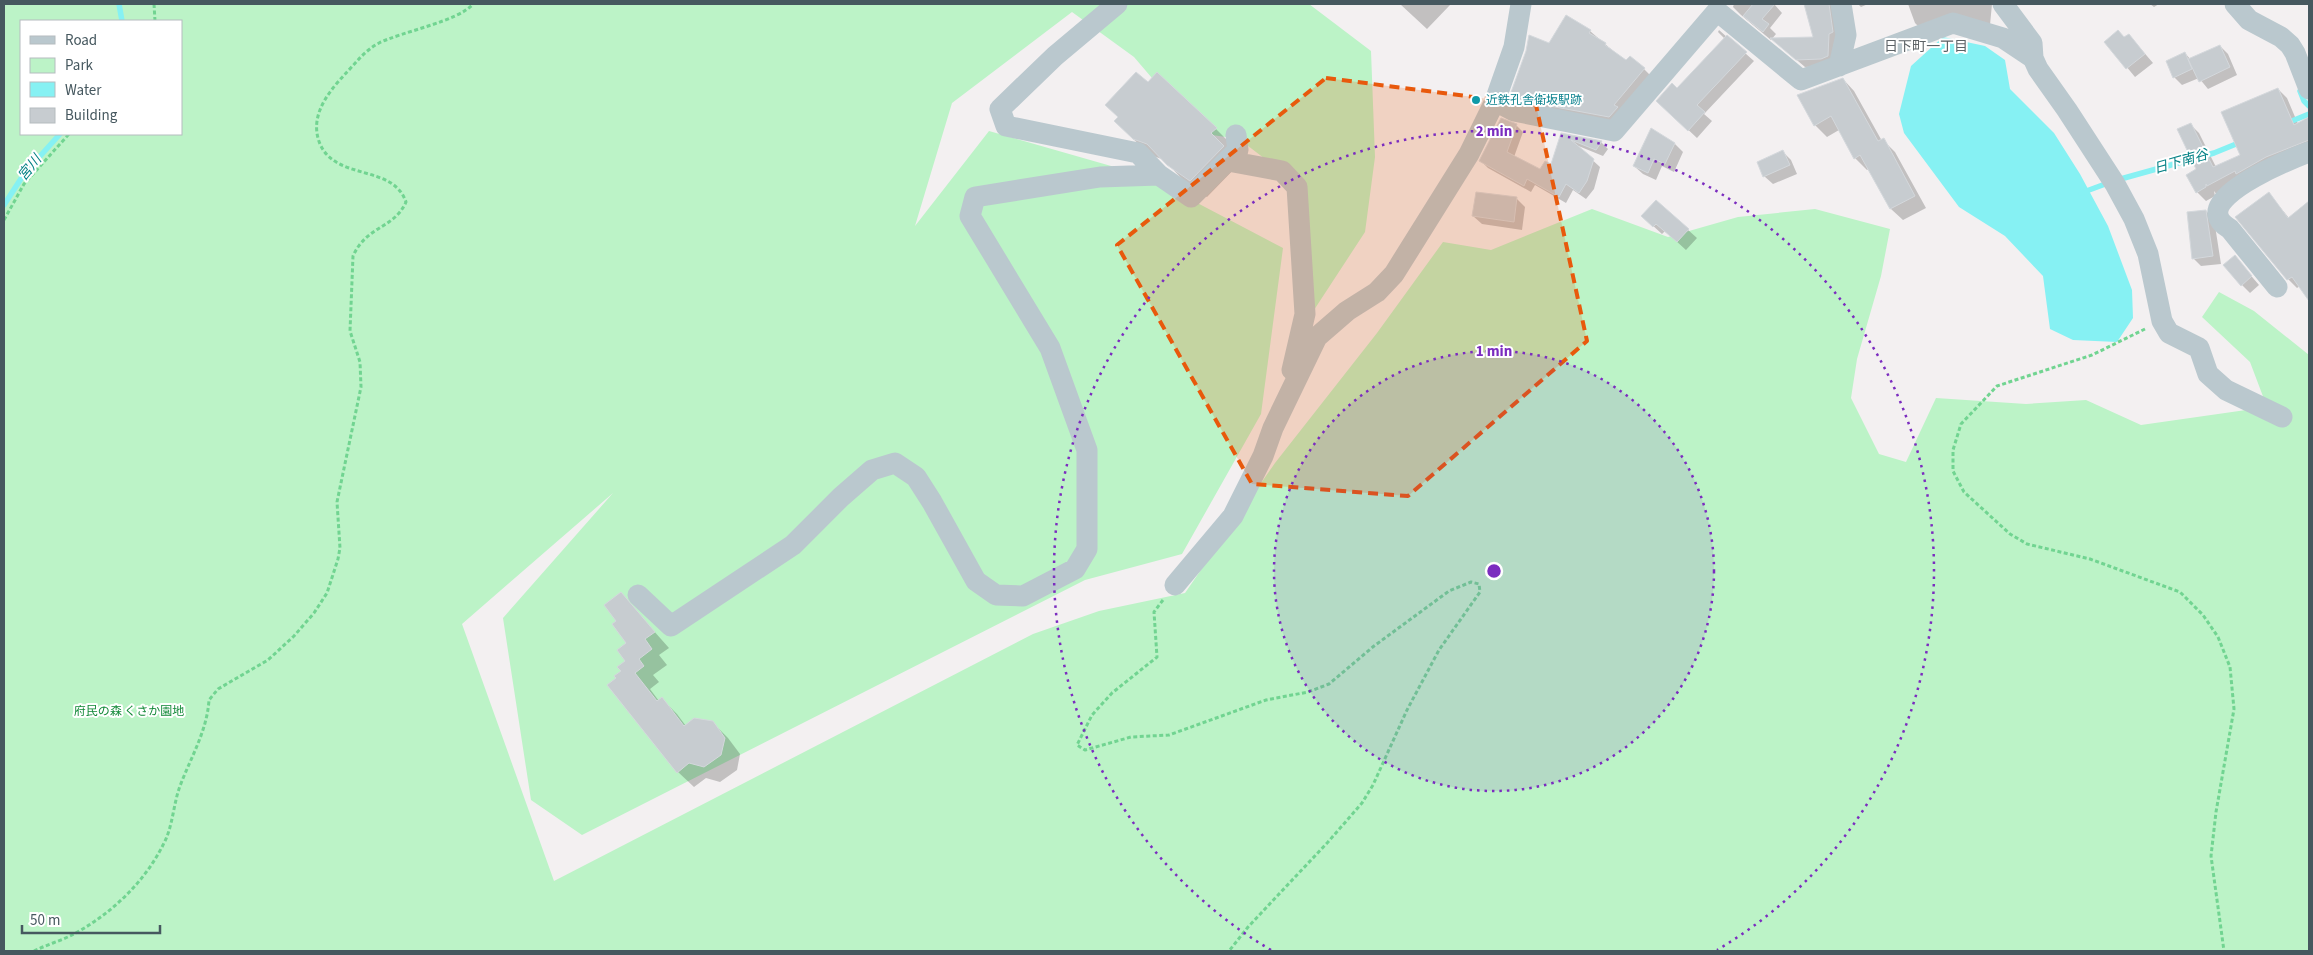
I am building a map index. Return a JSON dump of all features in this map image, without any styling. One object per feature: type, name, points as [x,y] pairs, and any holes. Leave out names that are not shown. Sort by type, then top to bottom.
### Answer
[{"type":"street","points":[[1117,4],[1054,56],[1000,109],[1006,126],[1138,153],[1159,175],[1191,197],[1238,150],[1236,135]]},
{"type":"street","points":[[1273,428],[1317,337],[1347,311],[1377,292],[1394,274],[1469,154],[1494,100],[1514,48],[1521,4]]},
{"type":"street","points":[[1841,4],[1846,35],[1844,64]]},
{"type":"street","points":[[2003,4],[2032,43],[2033,58],[2038,69],[2114,181],[2134,219],[2148,254],[2162,321],[2169,334],[2199,348],[2208,374],[2226,390],[2282,417]]},
{"type":"street","points":[[2235,4],[2248,20],[2281,37],[2290,45],[2309,89]]},
{"type":"street","points":[[1494,100],[1514,111],[1614,131],[1718,11],[1801,80],[1952,23],[2003,38],[2033,58]]},
{"type":"street","points":[[2277,288],[2230,229],[2222,224],[2217,215],[2218,208],[2229,194],[2250,178],[2309,152]]},
{"type":"street","points":[[1175,584],[1233,516],[1263,456],[1288,388],[1306,314],[1297,187],[1282,171],[1228,161]]},
{"type":"street","points":[[638,595],[671,626],[793,545],[841,497],[872,470],[895,463],[916,476],[976,581],[996,595],[1022,596],[1075,569],[1087,549],[1087,450],[1050,348],[970,216],[975,198],[1100,177],[1159,175]]},
{"type":"path","points":[[154,4],[155,20]]},
{"type":"path","points":[[34,951],[73,935],[96,921],[117,905],[145,873],[164,844],[179,789],[202,736],[208,715],[209,700],[218,689],[268,660],[294,636],[314,613],[326,593],[340,548],[337,502],[361,388],[360,362],[350,331],[353,256],[358,246],[372,231],[395,219],[402,211],[406,202],[403,193],[386,179],[369,176],[337,164],[323,150],[318,141],[316,121],[324,99],[331,89],[367,51],[380,43],[457,15],[473,4]]},
{"type":"path","points":[[4,220],[24,184],[68,135]]},
{"type":"path","points":[[2162,321],[2092,356],[1997,386],[1961,424],[1953,450],[1953,471],[1964,492],[2010,534],[2027,544],[2090,559],[2180,592],[2203,615],[2218,637],[2230,667],[2234,710],[2216,812],[2211,856],[2224,951]]},
{"type":"path","points":[[1175,584],[1154,612],[1157,656],[1112,693],[1092,715],[1076,744],[1085,750],[1132,737],[1168,736],[1266,700],[1308,692],[1330,684],[1374,646],[1449,591],[1472,582],[1479,584],[1480,592],[1439,650],[1407,710],[1373,785],[1362,803],[1248,927],[1229,951]]},
{"type":"highlighted area","points":[[1326,78],[1536,105],[1587,341],[1408,496],[1252,484],[1117,245]]},
{"type":"green space","name":"府民の森 くさか園地","points":[[4,4],[1309,4],[1371,51],[1375,157],[1365,232],[1314,310],[1286,175],[1239,139],[1199,133],[1134,57],[1072,12],[952,103],[915,226],[989,131],[1146,176],[1283,248],[1261,414],[1182,554],[1085,580],[582,835],[531,800],[503,618],[613,493],[462,624],[554,881],[1033,634],[1099,611],[1185,593],[1275,463],[1377,333],[1443,242],[1491,250],[1592,209],[1668,237],[1738,217],[1815,209],[1890,229],[1881,276],[1857,359],[1851,398],[1879,454],[1906,462],[1936,398],[2026,404],[2086,400],[2141,425],[2267,407],[2250,362],[2202,317],[2219,292],[2254,311],[2309,355],[2309,951],[4,951]]},
{"type":"water","points":[[1943,37],[1985,46],[2005,60],[2010,89],[2054,133],[2080,174],[2108,226],[2132,290],[2133,318],[2117,342],[2073,340],[2050,329],[2043,276],[2005,236],[1959,207],[1904,133],[1899,114],[1911,66]]},
{"type":"building","points":[[1753,4],[1775,4],[1762,19],[1769,24],[1763,32],[1743,16]]},
{"type":"building","points":[[1804,4],[1829,4],[1833,32],[1829,34],[1828,56],[1821,59],[1796,60],[1770,38],[1813,37]]},
{"type":"building","points":[[1566,15],[1591,30],[1589,33],[1606,43],[1605,45],[1626,60],[1630,56],[1645,68],[1614,105],[1618,107],[1609,117],[1550,106],[1542,100],[1541,104],[1518,99],[1510,95],[1526,51],[1529,35],[1549,43]]},
{"type":"building","points":[[2118,30],[2124,37],[2129,34],[2145,54],[2126,69],[2104,42]]},
{"type":"building","points":[[1727,35],[1747,52],[1697,105],[1705,112],[1688,131],[1656,101],[1672,83],[1677,88]]},
{"type":"building","points":[[2220,45],[2230,67],[2199,82],[2188,59]]},
{"type":"building","points":[[2185,52],[2192,69],[2173,78],[2166,61]]},
{"type":"building","points":[[1136,72],[1148,82],[1157,72],[1217,128],[1211,133],[1224,146],[1190,181],[1167,165],[1147,144],[1133,139],[1114,121],[1118,117],[1105,105]]},
{"type":"building","points":[[1843,78],[1878,141],[1884,138],[1915,196],[1890,209],[1860,155],[1854,159],[1831,116],[1814,126],[1797,95]]},
{"type":"building","points":[[2278,88],[2294,125],[2309,117],[2309,140],[2266,157],[2236,174],[2235,171],[2207,186],[2206,184],[2206,187],[2196,193],[2186,175],[2196,169],[2177,129],[2191,123],[2213,167],[2240,155],[2221,112]]},
{"type":"building","points":[[1501,118],[1517,124],[1507,152],[1540,169],[1545,161],[1551,164],[1561,133],[1602,141],[1596,150],[1571,140],[1594,159],[1587,181],[1579,193],[1566,184],[1559,197],[1527,179],[1524,186],[1479,161]]},
{"type":"building","points":[[1651,128],[1675,143],[1665,164],[1654,159],[1648,173],[1633,166]]},
{"type":"building","points":[[1783,150],[1790,165],[1763,177],[1757,162]]},
{"type":"building","points":[[1476,192],[1517,197],[1514,222],[1472,216]]},
{"type":"building","points":[[2269,192],[2288,218],[2309,201],[2309,301],[2292,277],[2287,280],[2235,217]]},
{"type":"building","points":[[1656,200],[1689,229],[1677,242],[1656,224],[1653,227],[1641,216]]},
{"type":"building","points":[[2206,210],[2213,256],[2192,259],[2187,212]]},
{"type":"building","points":[[2235,255],[2252,276],[2241,286],[2223,265]]},
{"type":"building","points":[[621,592],[655,632],[645,639],[652,649],[639,659],[644,666],[635,673],[657,701],[662,697],[684,726],[694,718],[713,721],[725,738],[721,755],[704,767],[689,763],[677,773],[607,685],[621,671],[617,667],[625,661],[617,650],[626,643],[612,624],[616,621],[604,605]]},
{"type":"waterway","name":"宮川","points":[[119,4],[122,20]]},
{"type":"waterway","points":[[2300,91],[2304,101],[2309,106]]},
{"type":"waterway","name":"日下南谷","points":[[2287,123],[2309,114]]},
{"type":"waterway","name":"宮川","points":[[4,205],[24,174],[59,135]]},
{"type":"waterway","name":"日下南谷","points":[[2117,180],[2214,153],[2241,142]]},
{"type":"waterway","name":"日下南谷","points":[[2081,193],[2108,183]]},
{"type":"place","name":"近鉄孔舎衛坂駅跡","points":[[1476,100]]},
{"type":"district","name":"日下町一丁目","points":[[1926,47]]}]
